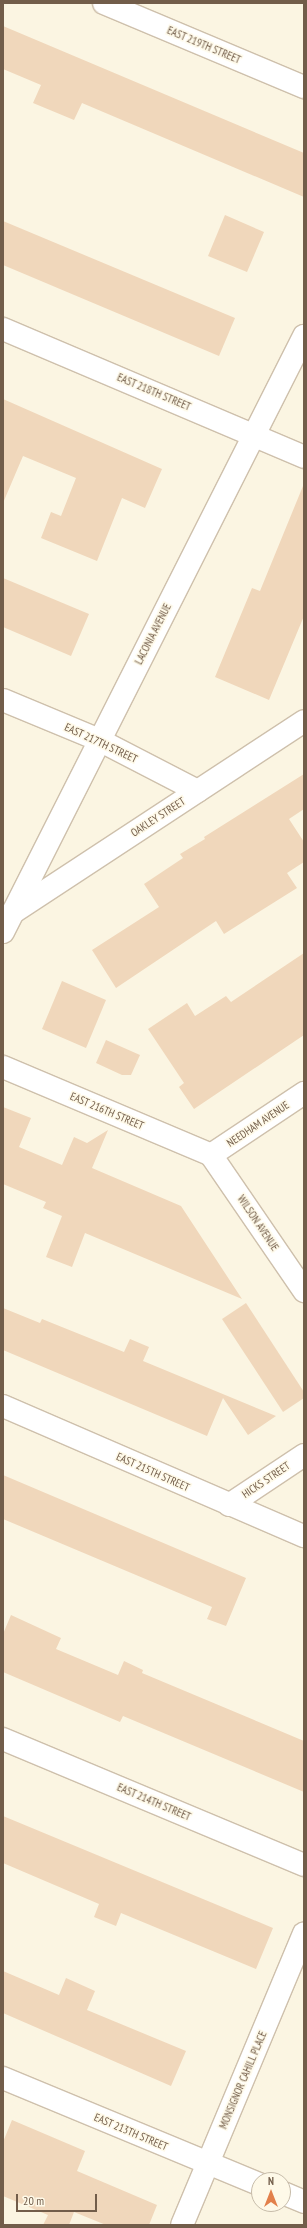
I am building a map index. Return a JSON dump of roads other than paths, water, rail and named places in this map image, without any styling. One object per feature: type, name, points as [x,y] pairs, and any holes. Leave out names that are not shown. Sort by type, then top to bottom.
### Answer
[{"type":"street","name":"EAST 219TH STREET","points":[[104,3],[304,87]]},
{"type":"street","name":"EAST 218TH STREET","points":[[3,329],[254,434],[304,457]]},
{"type":"street","name":"LACONIA AVENUE","points":[[3,932],[304,336]]},
{"type":"street","name":"EAST 217TH STREET","points":[[3,700],[99,740],[198,791]]},
{"type":"street","name":"OAKLEY STREET","points":[[12,913],[304,721]]},
{"type":"street","name":"EAST 216TH STREET","points":[[3,1067],[211,1155]]},
{"type":"street","name":"NEEDHAM AVENUE","points":[[211,1155],[304,1093]]},
{"type":"street","name":"WILSON AVENUE","points":[[211,1155],[304,1291]]},
{"type":"street","name":"EAST 215TH STREET","points":[[3,1406],[229,1505],[304,1536]]},
{"type":"street","name":"HICKS STREET","points":[[229,1505],[304,1455]]},
{"type":"street","name":"EAST 214TH STREET","points":[[3,1739],[304,1866]]},
{"type":"street","name":"MONSIGNOR CAHILL PLACE","points":[[182,2225],[304,1934]]},
{"type":"street","name":"EAST 213TH STREET","points":[[3,2078],[251,2181]]},
{"type":"street","points":[[291,2196],[304,2202]]}]
